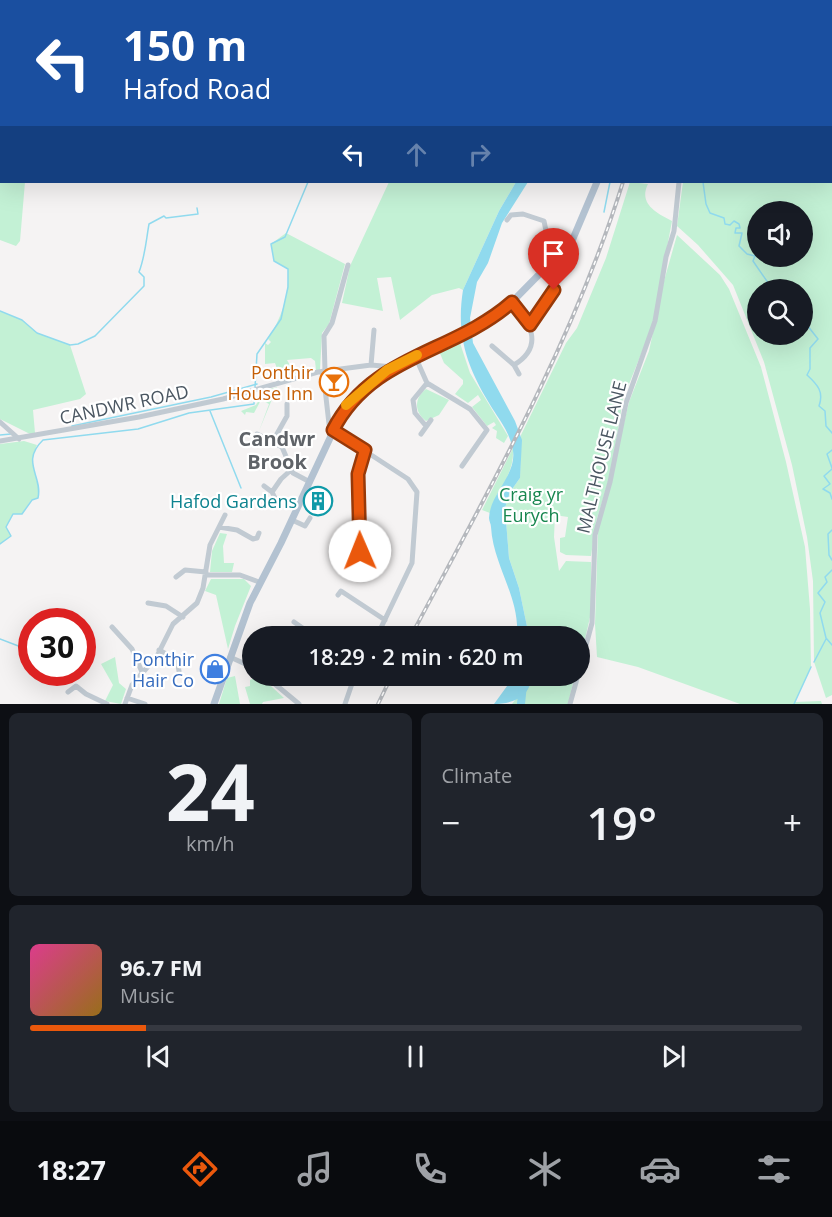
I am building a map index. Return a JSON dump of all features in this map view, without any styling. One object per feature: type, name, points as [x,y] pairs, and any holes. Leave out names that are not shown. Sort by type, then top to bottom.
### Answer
[{"type":"main road","points":[[214,704],[259,582],[292,520],[333,428],[353,398],[393,367],[472,330],[495,317],[512,302],[572,241],[597,183]]},
{"type":"street","name":"MALTHOUSE LANE","points":[[590,630],[595,535],[610,482],[626,403],[656,321],[666,257],[674,231],[679,183]]},
{"type":"street","points":[[507,220],[511,215],[523,214],[544,221],[549,246],[556,259]]},
{"type":"street","points":[[348,265],[332,323],[324,336],[323,371],[329,423],[408,479],[417,492],[412,563],[382,626]]},
{"type":"street","points":[[514,365],[523,359],[531,345],[530,325],[560,277],[550,277]]},
{"type":"street","points":[[512,302],[530,325]]},
{"type":"street","points":[[371,365],[374,330]]},
{"type":"street","points":[[492,346],[495,353],[514,365],[519,374]]},
{"type":"street","points":[[415,356],[427,383],[470,409],[487,430],[495,434]]},
{"type":"street","name":"CANDWR ROAD","points":[[0,441],[93,427],[257,389],[323,371],[371,365],[393,367]]},
{"type":"street","points":[[426,426],[415,413],[413,400],[427,383]]},
{"type":"street","points":[[273,441],[288,407],[298,408]]},
{"type":"street","points":[[421,434],[430,420]]},
{"type":"street","points":[[0,422],[19,439]]},
{"type":"street","points":[[462,466],[487,430]]},
{"type":"street","points":[[257,434],[273,441],[285,450],[291,470],[310,482]]},
{"type":"street","points":[[463,449],[470,454]]},
{"type":"street","points":[[360,551],[358,474],[365,450]]},
{"type":"street","points":[[272,492],[291,470]]},
{"type":"street","points":[[264,486],[272,492],[276,500]]},
{"type":"street","points":[[125,704],[142,672],[159,650],[173,624],[197,603],[206,574],[210,545],[225,515]]},
{"type":"street","points":[[292,520],[305,526],[310,518]]},
{"type":"street","points":[[237,522],[237,530]]},
{"type":"street","points":[[219,527],[237,530],[253,539],[257,538],[259,533]]},
{"type":"street","points":[[176,577],[185,570],[206,574],[240,575],[259,582]]},
{"type":"street","points":[[339,595],[341,591],[385,620]]},
{"type":"street","points":[[148,603],[161,602],[183,617]]},
{"type":"street","points":[[294,622],[300,626]]},
{"type":"street","points":[[112,627],[132,649],[142,672]]},
{"type":"street","points":[[118,633],[124,627]]},
{"type":"street","points":[[159,650],[177,660]]},
{"type":"street","points":[[177,660],[184,657]]},
{"type":"street","points":[[230,657],[242,662]]},
{"type":"street","points":[[177,660],[179,671]]},
{"type":"street","points":[[68,692],[76,686],[86,694],[107,704]]},
{"type":"street","points":[[277,686],[298,704]]},
{"type":"street","points":[[345,704],[351,686]]},
{"type":"street","name":"MALTHOUSE LANE","points":[[570,704],[575,686]]},
{"type":"street","points":[[127,698],[145,704]]},
{"type":"green space","points":[[0,183],[25,183],[20,241],[16,246],[0,240]]},
{"type":"green space","points":[[389,183],[515,183],[499,211],[463,290],[459,288],[432,295],[400,320],[391,277],[377,278],[383,311],[342,303],[350,266]]},
{"type":"green space","name":"Craig yr Eurych","points":[[630,183],[648,184],[645,197],[647,202],[655,211],[672,221],[652,327],[623,399],[611,472],[596,522],[591,556],[566,555],[560,552],[560,538],[565,537],[568,517],[555,515],[554,537],[559,571],[566,561],[591,562],[591,613],[588,626],[527,626],[519,588],[509,558],[505,508],[510,492],[520,478],[521,435],[566,343],[577,328],[606,258]]},
{"type":"green space","points":[[683,183],[832,183],[832,695],[826,698],[814,662],[813,581],[807,537],[792,465],[764,362],[757,345],[813,345],[813,279],[747,279],[747,320],[733,285],[698,245],[677,226]]},
{"type":"green space","points":[[286,233],[345,264],[329,324],[322,333],[320,370],[316,370],[315,361],[311,358],[287,360],[294,372],[308,371],[286,376],[279,374],[275,363],[265,364],[265,343],[268,345],[271,342],[268,339],[284,306],[288,279],[288,269],[274,261],[271,244]]},
{"type":"green space","points":[[677,235],[720,275],[729,289],[747,333],[747,345],[752,345],[761,367],[805,547],[810,609],[811,667],[795,702],[821,701],[822,704],[740,704],[638,667],[597,657],[595,624],[598,531],[629,402],[649,351],[664,281]]},
{"type":"green space","points":[[0,311],[22,320],[37,333],[70,345],[86,394],[80,399],[33,410],[35,433],[30,434],[0,419]]},
{"type":"green space","points":[[460,343],[470,373],[508,436],[504,443],[496,438],[497,431],[492,428],[496,425],[494,422],[487,426],[472,407],[481,400],[478,395],[468,403],[455,394],[463,384],[463,380],[444,363],[439,351]]},
{"type":"green space","points":[[277,387],[259,431],[269,404],[261,400],[254,413],[246,412],[245,415],[241,411],[256,405],[263,391]]},
{"type":"green space","points":[[426,389],[449,400],[439,415],[426,421],[419,413],[417,405],[419,397]]},
{"type":"green space","points":[[24,441],[37,445],[33,466],[38,484],[38,498],[31,500],[22,514],[13,514],[6,527],[11,536],[0,544],[0,444]]},
{"type":"green space","points":[[513,448],[509,473],[490,513],[482,510]]},
{"type":"green space","points":[[220,533],[227,534],[223,546],[224,563],[234,563],[232,572],[210,572],[212,551]]},
{"type":"green space","points":[[211,579],[244,579],[251,586],[228,649],[216,595],[205,591]]},
{"type":"green space","points":[[115,657],[119,683],[126,689],[121,704],[105,701],[113,685],[101,664]]},
{"type":"green space","points":[[235,676],[240,704],[219,704],[227,678]]},
{"type":"green space","points":[[271,686],[284,698],[262,704],[250,704],[245,687]]},
{"type":"green space","points":[[526,686],[572,686],[568,704],[512,704]]},
{"type":"water","points":[[515,183],[527,183],[502,223],[488,263],[477,282],[470,318],[473,343],[515,421],[522,440],[520,478],[510,492],[505,508],[509,558],[519,588],[527,626],[517,626],[511,594],[496,555],[489,519],[494,500],[512,465],[512,446],[505,429],[474,376],[469,362],[462,335],[463,290],[499,211]]},
{"type":"water","points":[[507,686],[529,686],[520,698],[508,703],[494,704]]},
{"type":"waterway","points":[[0,544],[11,536],[6,527],[13,514],[22,514],[32,500],[38,498],[39,490],[33,455],[43,440],[138,429],[189,413],[254,404],[257,354],[281,319],[288,287],[288,269],[274,261],[271,244],[285,237],[308,183]]},
{"type":"waterway","points":[[604,212],[610,183]]},
{"type":"waterway","points":[[703,183],[706,204],[710,213],[724,218],[725,224],[730,225],[734,221],[739,224],[740,228],[736,228],[735,233],[742,233],[739,246],[747,254],[755,256],[753,261],[765,279]]},
{"type":"waterway","points":[[0,311],[22,320],[37,333],[70,345],[95,336],[144,286],[144,277],[139,272],[149,224],[164,216],[166,218],[198,214],[197,208]]},
{"type":"waterway","points":[[813,333],[818,339],[813,345]]},
{"type":"waterway","points":[[813,345],[810,348],[810,369],[807,375],[819,389],[821,397],[819,406],[825,411],[826,426],[832,433]]},
{"type":"waterway","points":[[72,426],[211,397],[257,384]]},
{"type":"waterway","points":[[210,411],[241,488]]},
{"type":"waterway","points":[[0,435],[11,434]]},
{"type":"waterway","points":[[832,450],[827,454],[832,468]]},
{"type":"waterway","points":[[832,469],[824,476],[830,484],[823,489],[830,493],[832,499]]},
{"type":"waterway","points":[[832,530],[828,534],[829,555],[832,560]]},
{"type":"waterway","points":[[832,570],[825,577],[827,582],[818,593],[825,602],[820,613],[826,638],[832,645]]},
{"type":"waterway","points":[[0,639],[18,646]]},
{"type":"waterway","points":[[814,662],[826,639]]},
{"type":"waterway","points":[[794,704],[811,667]]},
{"type":"waterway","points":[[521,704],[523,686]]},
{"type":"railway","points":[[416,626],[500,470],[555,357],[603,241],[623,183]]},
{"type":"railway","points":[[378,704],[387,686]]},
{"type":"slow traffic","points":[[346,405],[387,370],[417,355]]},
{"type":"place","name":"Ponthir House Inn","points":[[334,382]]},
{"type":"place","name":"Hafod Gardens","points":[[318,501]]},
{"type":"place","name":"Ponthir Hair Co","points":[[215,669]]},
{"type":"district","name":"Candwr Brook","points":[[277,450]]},
{"type":"route","points":[[360,551],[358,474],[359,464],[365,450],[333,430],[345,406],[387,370],[483,325],[512,302],[530,325],[554,290]]}]
